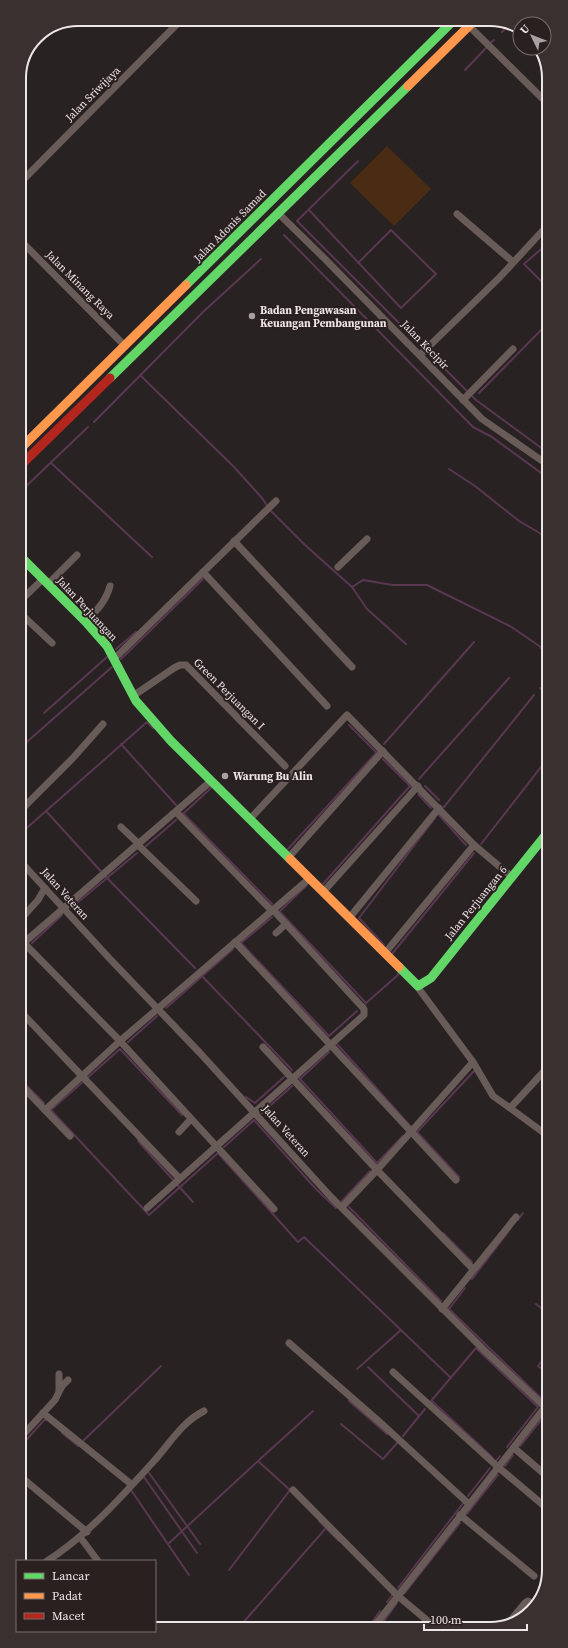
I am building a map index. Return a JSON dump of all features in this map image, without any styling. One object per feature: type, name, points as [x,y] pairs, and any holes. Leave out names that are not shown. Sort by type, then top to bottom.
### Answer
[{"type":"main road","name":"Jalan Adonis Samad","points":[[26,442],[448,26]]},
{"type":"main road","points":[[26,460],[469,26]]},
{"type":"main road","points":[[382,92],[391,101]]},
{"type":"main road","points":[[68,401],[77,410]]},
{"type":"main road","name":"Jalan Perjuangan","points":[[26,562],[85,621],[107,646],[115,658],[133,696],[171,741],[418,986]]},
{"type":"main road","name":"Jalan Perjuangan 6","points":[[418,986],[431,978],[542,840]]},
{"type":"street","name":"Jalan Sriwijaya","points":[[26,177],[175,26]]},
{"type":"street","points":[[469,26],[542,98]]},
{"type":"street","name":"Jalan Kecipir","points":[[278,213],[467,395],[482,419],[542,461]]},
{"type":"street","points":[[457,214],[513,262]]},
{"type":"street","points":[[422,353],[542,231]]},
{"type":"street","name":"Jalan Minang Raya","points":[[26,246],[125,346]]},
{"type":"street","points":[[467,395],[513,349]]},
{"type":"street","points":[[115,658],[276,501]]},
{"type":"street","points":[[338,567],[367,539]]},
{"type":"street","points":[[234,541],[352,667]]},
{"type":"street","points":[[26,596],[77,555]]},
{"type":"street","points":[[202,572],[328,706]]},
{"type":"street","points":[[85,621],[95,613],[107,598],[110,586]]},
{"type":"street","points":[[26,619],[52,643]]},
{"type":"street","name":"Green Perjuangan I","points":[[133,696],[174,668],[180,665],[186,665],[285,766]]},
{"type":"street","points":[[250,819],[347,715],[474,845],[512,877]]},
{"type":"street","points":[[26,805],[73,758],[103,724]]},
{"type":"street","points":[[288,858],[383,751]]},
{"type":"street","points":[[26,941],[211,781]]},
{"type":"street","points":[[324,892],[418,786]]},
{"type":"street","points":[[350,917],[439,808]]},
{"type":"street","points":[[147,1208],[179,1178],[217,1147],[329,1044],[364,1015],[364,1009],[286,924],[176,812]]},
{"type":"street","points":[[121,827],[196,901]]},
{"type":"street","points":[[384,953],[474,845]]},
{"type":"street","name":"Jalan Veteran","points":[[26,867],[342,1207],[442,1308],[542,1400]]},
{"type":"street","points":[[45,1110],[120,1041],[310,878]]},
{"type":"street","points":[[26,913],[38,900],[45,888]]},
{"type":"street","points":[[276,933],[286,924]]},
{"type":"street","points":[[235,942],[456,1180]]},
{"type":"street","points":[[26,949],[120,1041],[274,1209]]},
{"type":"street","points":[[418,986],[473,1062],[493,1096],[542,1132]]},
{"type":"street","points":[[26,1017],[179,1178]]},
{"type":"street","points":[[263,1047],[377,1170],[474,1269]]},
{"type":"street","points":[[342,1207],[411,1133],[473,1062]]},
{"type":"street","points":[[510,1108],[542,1073]]},
{"type":"street","points":[[26,1090],[70,1136]]},
{"type":"street","points":[[179,1132],[191,1120]]},
{"type":"street","points":[[442,1308],[516,1217]]},
{"type":"street","points":[[289,1343],[383,1425],[469,1504]]},
{"type":"street","points":[[393,1372],[498,1468],[542,1504]]},
{"type":"street","points":[[59,1374],[60,1392]]},
{"type":"street","points":[[26,1432],[43,1413],[68,1380]]},
{"type":"street","points":[[48,1560],[87,1532],[153,1462],[186,1422],[204,1411]]},
{"type":"street","points":[[378,1622],[542,1412]]},
{"type":"street","points":[[43,1413],[131,1484]]},
{"type":"street","points":[[514,1448],[542,1472]]},
{"type":"street","points":[[26,1481],[87,1532]]},
{"type":"street","points":[[293,1490],[398,1596],[429,1622]]},
{"type":"street","points":[[460,1515],[534,1576]]},
{"type":"street","points":[[80,1537],[97,1560]]},
{"type":"street","points":[[515,1615],[526,1602],[529,1604]]},
{"type":"shaded area","points":[[387,146],[431,189],[394,226],[350,183]]},
{"type":"waterway","points":[[502,32],[506,28]]},
{"type":"waterway","points":[[490,43],[494,40]]},
{"type":"waterway","points":[[465,70],[487,47]]},
{"type":"waterway","points":[[358,161],[297,221],[476,400],[542,449]]},
{"type":"waterway","points":[[309,210],[401,308],[436,274],[391,230],[358,263]]},
{"type":"waterway","points":[[284,235],[473,427],[492,437],[542,474]]},
{"type":"waterway","points":[[542,248],[524,264],[542,282]]},
{"type":"waterway","points":[[94,422],[203,312],[261,259]]},
{"type":"waterway","points":[[479,393],[542,329]]},
{"type":"waterway","points":[[140,375],[234,467],[262,498],[268,507]]},
{"type":"waterway","points":[[26,486],[88,427]]},
{"type":"waterway","points":[[51,463],[152,557]]},
{"type":"waterway","points":[[449,469],[475,486],[519,521],[542,534]]},
{"type":"waterway","points":[[270,510],[305,545],[352,587],[363,580],[393,585],[427,585],[510,626],[542,648]]},
{"type":"waterway","points":[[121,659],[203,579]]},
{"type":"waterway","points":[[352,587],[367,609],[406,644]]},
{"type":"waterway","points":[[116,649],[136,632]]},
{"type":"waterway","points":[[384,744],[474,642]]},
{"type":"waterway","points":[[44,713],[107,657]]},
{"type":"waterway","points":[[26,743],[112,667]]},
{"type":"waterway","points":[[419,779],[509,678]]},
{"type":"waterway","points":[[444,807],[534,695]]},
{"type":"waterway","points":[[26,829],[147,722],[153,728]]},
{"type":"waterway","points":[[349,725],[377,753]]},
{"type":"waterway","points":[[121,744],[176,805]]},
{"type":"waterway","points":[[288,849],[377,752]]},
{"type":"waterway","points":[[383,759],[411,787]]},
{"type":"waterway","points":[[481,844],[542,766]]},
{"type":"waterway","points":[[323,884],[410,786]]},
{"type":"waterway","points":[[425,786],[439,800]]},
{"type":"waterway","points":[[183,814],[212,787]]},
{"type":"waterway","points":[[418,794],[431,808]]},
{"type":"waterway","points":[[46,811],[107,878],[195,968]]},
{"type":"waterway","points":[[183,813],[272,904]]},
{"type":"waterway","points":[[438,814],[466,845]]},
{"type":"waterway","points":[[384,945],[359,918],[435,818]]},
{"type":"waterway","points":[[146,846],[176,820]]},
{"type":"waterway","points":[[71,908],[137,853]]},
{"type":"waterway","points":[[392,954],[474,853]]},
{"type":"waterway","points":[[279,912],[307,885]]},
{"type":"waterway","points":[[279,911],[366,1003]]},
{"type":"waterway","points":[[32,943],[62,915]]},
{"type":"waterway","points":[[241,943],[272,917]]},
{"type":"waterway","points":[[241,943],[329,1036]]},
{"type":"waterway","points":[[166,1008],[233,949]]},
{"type":"waterway","points":[[365,1004],[399,974],[398,973]]},
{"type":"waterway","points":[[202,976],[292,1070]]},
{"type":"waterway","points":[[329,1036],[357,1011]]},
{"type":"waterway","points":[[128,1042],[157,1016]]},
{"type":"waterway","points":[[337,1044],[411,1127]]},
{"type":"waterway","points":[[120,1049],[182,1115]]},
{"type":"waterway","points":[[52,1109],[120,1049]]},
{"type":"waterway","points":[[300,1079],[329,1052]]},
{"type":"waterway","points":[[417,1132],[475,1070]]},
{"type":"waterway","points":[[246,1097],[255,1103],[284,1077]]},
{"type":"waterway","points":[[299,1078],[377,1163]]},
{"type":"waterway","points":[[26,1085],[44,1103]]},
{"type":"waterway","points":[[262,1113],[292,1086]]},
{"type":"waterway","points":[[50,1109],[149,1215],[218,1153]]},
{"type":"waterway","points":[[254,1120],[315,1188],[336,1208]]},
{"type":"waterway","points":[[224,1147],[254,1120]]},
{"type":"waterway","points":[[416,1131],[459,1177]]},
{"type":"waterway","points":[[376,1164],[403,1136]]},
{"type":"waterway","points":[[138,1141],[193,1202]]},
{"type":"waterway","points":[[218,1153],[298,1242],[304,1237],[451,1378]]},
{"type":"waterway","points":[[342,1201],[370,1171]]},
{"type":"waterway","points":[[349,1207],[441,1301]]},
{"type":"waterway","points":[[518,1220],[523,1213]]},
{"type":"waterway","points":[[472,1279],[511,1228]]},
{"type":"waterway","points":[[443,1233],[472,1262]]},
{"type":"waterway","points":[[449,1309],[465,1288]]},
{"type":"waterway","points":[[536,1304],[542,1309]]},
{"type":"waterway","points":[[448,1308],[542,1399]]},
{"type":"waterway","points":[[357,1369],[401,1330]]},
{"type":"waterway","points":[[431,1401],[476,1348],[538,1407],[507,1447]]},
{"type":"waterway","points":[[542,1361],[538,1366],[542,1369]]},
{"type":"waterway","points":[[84,1440],[161,1366]]},
{"type":"waterway","points":[[368,1367],[419,1416]]},
{"type":"waterway","points":[[349,1401],[387,1434]]},
{"type":"waterway","points":[[432,1401],[492,1457]]},
{"type":"waterway","points":[[403,1436],[425,1409]]},
{"type":"waterway","points":[[258,1461],[313,1411]]},
{"type":"waterway","points":[[26,1440],[45,1419],[46,1420]]},
{"type":"waterway","points":[[520,1446],[542,1419]]},
{"type":"waterway","points":[[341,1424],[383,1459],[398,1442]]},
{"type":"waterway","points":[[62,1433],[78,1446]]},
{"type":"waterway","points":[[505,1466],[513,1455]]},
{"type":"waterway","points":[[496,1461],[500,1456]]},
{"type":"waterway","points":[[168,1544],[258,1461],[290,1490],[229,1570]]},
{"type":"waterway","points":[[468,1496],[490,1468]]},
{"type":"waterway","points":[[149,1473],[200,1544]]},
{"type":"waterway","points":[[467,1514],[498,1475]]},
{"type":"waterway","points":[[142,1478],[144,1477],[197,1553]]},
{"type":"waterway","points":[[131,1490],[189,1575]]},
{"type":"waterway","points":[[398,1588],[464,1502]]},
{"type":"waterway","points":[[244,1622],[326,1528],[319,1521]]},
{"type":"waterway","points":[[404,1594],[460,1523]]},
{"type":"waterway","points":[[326,1528],[339,1541]]},
{"type":"waterway","points":[[387,1602],[393,1594]]},
{"type":"waterway","points":[[383,1622],[397,1603]]},
{"type":"waterway","points":[[372,1622],[380,1611]]},
{"type":"traffic: fast","points":[[186,285],[448,26]]},
{"type":"traffic: fast","points":[[110,378],[408,86]]},
{"type":"traffic: fast","points":[[26,562],[85,621],[107,646],[136,701],[171,741],[290,859]]},
{"type":"traffic: fast","points":[[399,967],[418,986],[431,978],[542,839]]},
{"type":"traffic: slow","points":[[408,86],[469,26]]},
{"type":"traffic: slow","points":[[26,443],[186,285]]},
{"type":"traffic: slow","points":[[290,859],[399,967]]},
{"type":"traffic: jam","points":[[26,460],[110,378]]},
{"type":"place","name":"Badan Pengawasan Keuangan Pembangunan","points":[[252,316]]},
{"type":"place","name":"Warung Bu Alin","points":[[225,776]]}]
